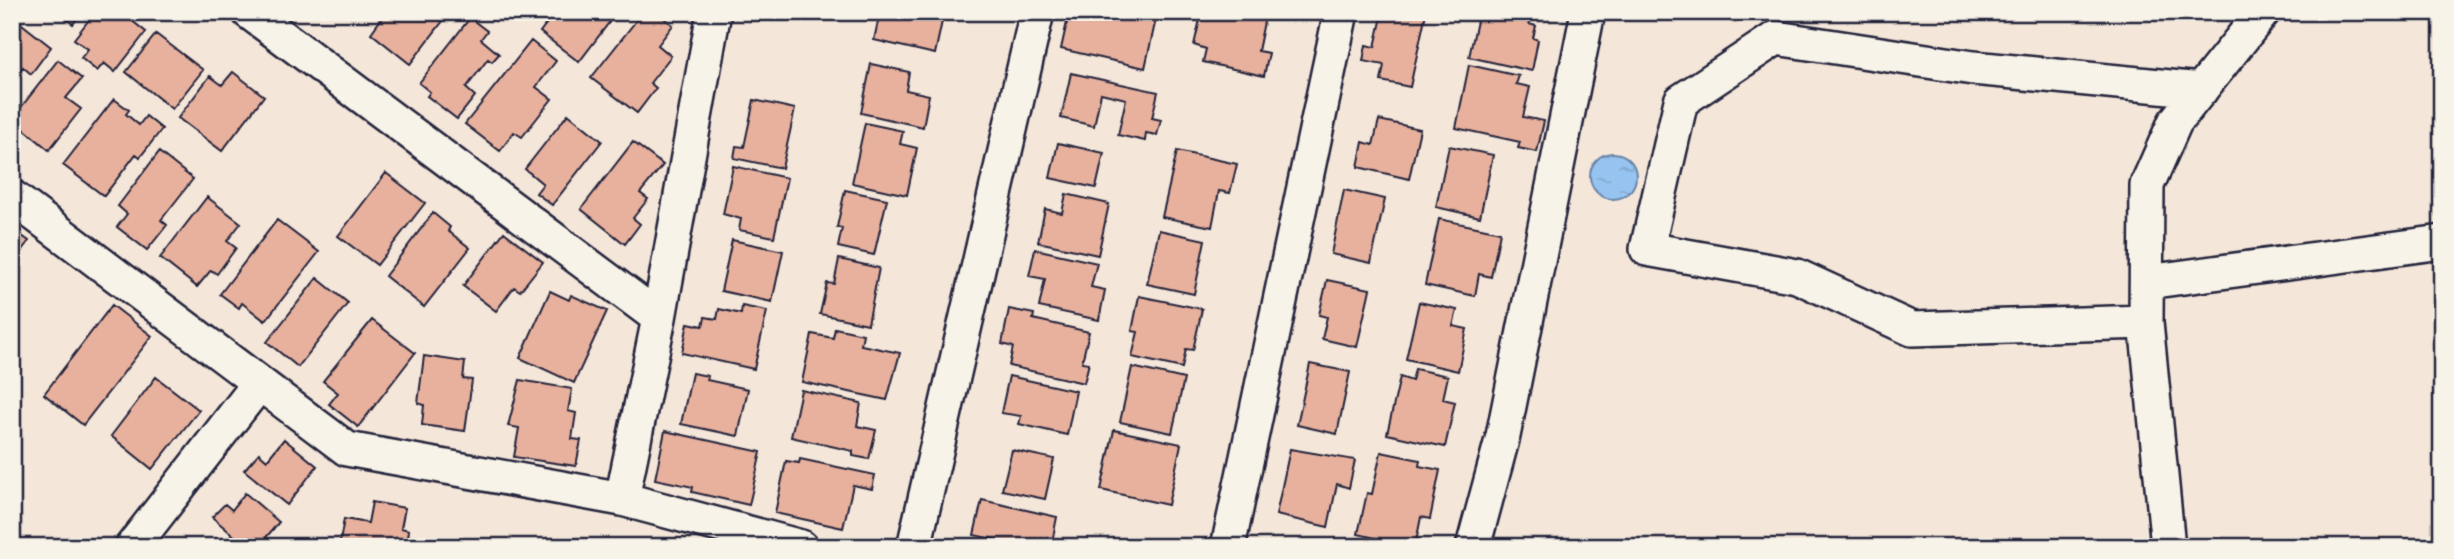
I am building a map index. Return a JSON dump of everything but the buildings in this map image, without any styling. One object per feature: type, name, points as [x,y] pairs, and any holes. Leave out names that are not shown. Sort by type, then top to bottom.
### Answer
[{"type":"street","points":[[249,12],[659,318]]},
{"type":"street","points":[[622,499],[659,318],[714,12]]},
{"type":"street","points":[[914,547],[1037,12]]},
{"type":"street","points":[[1228,547],[1341,12]]},
{"type":"street","points":[[1473,547],[1503,436],[1588,12]]},
{"type":"street","points":[[1798,12],[1776,38],[1681,101],[1647,249],[1797,276],[1912,329],[2147,322]]},
{"type":"street","points":[[2168,547],[2147,322],[2147,185],[2175,121],[2266,13]]},
{"type":"street","points":[[1776,38],[1973,68],[2201,90]]},
{"type":"street","points":[[12,197],[258,385],[347,449],[622,499],[800,547]]},
{"type":"street","points":[[2147,282],[2442,242]]},
{"type":"street","points":[[132,547],[258,385]]},
{"type":"water","points":[[1613,153],[1622,154],[1629,160],[1635,167],[1635,185],[1629,192],[1622,198],[1613,199],[1604,198],[1597,192],[1591,185],[1590,176],[1591,167],[1597,160],[1604,154]]}]
